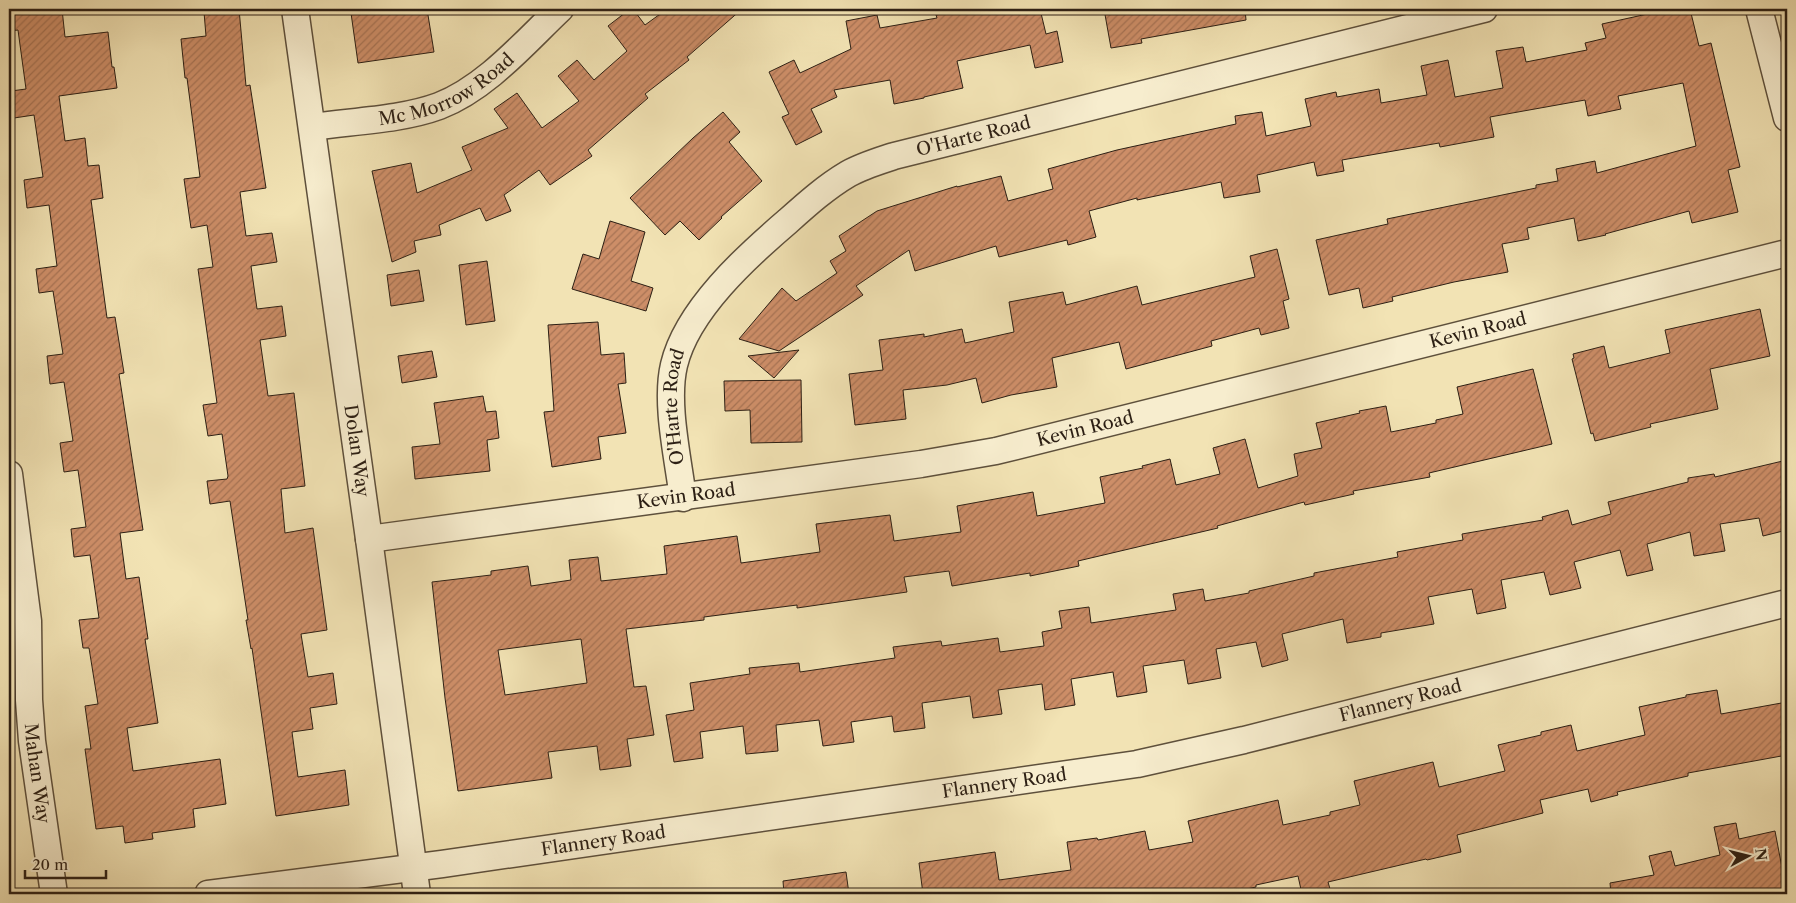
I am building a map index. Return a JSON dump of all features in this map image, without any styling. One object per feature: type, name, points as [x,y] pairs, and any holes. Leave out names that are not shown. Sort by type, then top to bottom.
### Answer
[{"type":"street","name":"Dolan Way","points":[[295,9],[370,538],[417,894]]},
{"type":"street","name":"Mc Morrow Road","points":[[312,127],[406,115],[456,99],[490,74],[560,9]]},
{"type":"street","name":"O'Harte Road","points":[[683,498],[670,392],[674,364],[679,349],[693,322],[709,300],[755,250],[834,183],[858,170],[894,156],[1411,18],[1484,9]]},
{"type":"street","points":[[1759,9],[1787,118]]},
{"type":"street","name":"Kevin Road","points":[[370,538],[683,498],[921,464],[996,451],[1787,253]]},
{"type":"street","name":"Mahan Way","points":[[9,474],[28,621],[29,700],[32,742],[54,894]]},
{"type":"street","name":"Flannery Road","points":[[208,894],[413,868],[1137,764],[1235,742],[1787,603]]},
{"type":"building","points":[[9,9],[62,9],[65,37],[108,32],[112,67],[114,67],[117,88],[59,96],[65,141],[85,138],[88,166],[99,165],[103,198],[91,200],[107,318],[115,317],[124,373],[119,374],[143,530],[120,533],[126,579],[139,577],[148,639],[145,639],[158,723],[127,728],[133,771],[220,759],[226,804],[193,809],[195,827],[152,833],[153,839],[125,843],[123,826],[96,829],[85,749],[91,749],[85,706],[98,704],[89,648],[83,648],[79,620],[99,618],[90,555],[74,557],[71,529],[86,527],[78,470],[64,472],[60,443],[73,441],[64,382],[50,384],[47,356],[63,354],[53,291],[39,293],[36,269],[57,266],[49,205],[27,208],[24,180],[43,177],[34,115],[14,118],[11,91],[26,89],[18,30],[9,31]]},
{"type":"building","points":[[239,9],[246,86],[250,85],[266,188],[240,192],[246,236],[272,233],[277,262],[251,266],[257,309],[282,306],[286,336],[260,340],[268,396],[294,393],[305,486],[281,489],[285,533],[313,528],[327,630],[301,634],[308,677],[333,673],[337,704],[310,708],[313,729],[292,732],[298,777],[345,770],[349,805],[276,816],[230,501],[210,504],[207,481],[227,479],[228,476],[222,434],[208,436],[203,405],[217,403],[198,269],[213,267],[207,225],[191,228],[184,179],[200,177],[181,39],[206,36],[204,12]]},
{"type":"building","points":[[378,9],[427,9],[434,52],[358,63],[351,13]]},
{"type":"building","points":[[630,9],[633,9],[645,25],[667,9],[742,9],[687,57],[689,60],[645,94],[648,98],[588,150],[592,156],[550,185],[539,170],[504,195],[511,211],[486,221],[480,208],[439,225],[441,235],[414,241],[416,252],[392,262],[372,171],[411,163],[417,193],[472,170],[462,147],[508,128],[494,109],[517,93],[542,128],[579,101],[558,76],[577,60],[594,80],[627,51],[608,26]]},
{"type":"building","points":[[962,9],[1040,9],[1046,34],[1057,31],[1063,62],[1035,68],[1030,45],[957,61],[963,88],[894,104],[890,80],[834,90],[837,97],[811,109],[822,132],[796,145],[782,117],[789,114],[769,72],[794,60],[800,73],[851,49],[846,21],[877,15],[880,28],[937,18],[936,15]]},
{"type":"building","points":[[1104,9],[1245,9],[1246,20],[1141,39],[1142,43],[1111,48]]},
{"type":"building","points":[[1670,9],[1690,9],[1699,46],[1711,43],[1740,167],[1728,170],[1738,212],[1692,223],[1689,211],[1606,235],[1578,241],[1574,218],[1527,228],[1529,239],[1502,244],[1508,272],[1454,282],[1392,297],[1393,301],[1363,308],[1359,288],[1329,295],[1316,240],[1388,224],[1387,219],[1536,188],[1536,185],[1558,181],[1556,169],[1595,161],[1597,173],[1696,146],[1683,83],[1618,96],[1621,109],[1588,116],[1585,100],[1490,117],[1494,137],[1440,147],[1439,143],[1342,160],[1344,171],[1317,176],[1314,162],[1257,175],[1260,192],[1224,198],[1221,182],[1137,200],[1137,198],[1089,211],[1096,237],[1068,245],[1067,240],[999,257],[996,246],[915,271],[909,250],[856,286],[863,295],[779,351],[739,339],[782,288],[796,301],[837,273],[830,261],[846,251],[839,236],[877,211],[957,186],[1001,176],[1008,201],[1053,189],[1048,169],[1117,150],[1236,124],[1235,116],[1262,112],[1266,136],[1311,126],[1305,99],[1336,92],[1337,97],[1379,89],[1381,103],[1427,95],[1421,66],[1448,60],[1455,97],[1503,88],[1496,51],[1523,47],[1526,62],[1587,50],[1585,43],[1606,38],[1602,24]]},
{"type":"building","points":[[723,112],[740,132],[729,142],[762,181],[721,217],[699,240],[680,221],[665,235],[630,198]]},
{"type":"building","points":[[610,221],[645,232],[631,281],[653,288],[646,311],[572,289],[583,254],[599,259]]},
{"type":"building","points":[[1277,249],[1289,299],[1283,301],[1289,328],[1261,335],[1259,328],[1211,341],[1212,346],[1126,369],[1119,342],[1052,358],[1057,387],[1011,395],[982,403],[976,378],[947,385],[903,390],[906,419],[855,425],[849,374],[883,370],[879,340],[924,334],[924,337],[962,329],[965,343],[1014,332],[1009,302],[1063,292],[1066,305],[1137,286],[1142,305],[1255,277],[1250,256]]},
{"type":"building","points":[[487,261],[495,321],[466,325],[459,265]]},
{"type":"building","points":[[419,270],[424,301],[391,306],[387,275]]},
{"type":"building","points":[[1760,309],[1770,356],[1710,369],[1718,409],[1650,424],[1651,427],[1595,441],[1593,433],[1591,434],[1572,359],[1574,358],[1573,354],[1604,346],[1609,368],[1670,353],[1665,330]]},
{"type":"building","points":[[598,322],[601,355],[624,353],[626,383],[618,384],[626,433],[598,437],[601,459],[552,467],[544,412],[554,411],[548,325]]},
{"type":"building","points":[[799,350],[774,378],[748,356]]},
{"type":"building","points":[[432,351],[437,377],[402,383],[398,356]]},
{"type":"building","points":[[1533,369],[1552,444],[1429,473],[1430,477],[1353,491],[1354,494],[1305,505],[1304,502],[1217,526],[1218,528],[1078,561],[1079,566],[1030,576],[1030,573],[952,586],[949,571],[904,577],[907,592],[797,608],[797,605],[704,617],[704,620],[626,629],[634,687],[646,686],[654,735],[627,739],[631,766],[600,770],[597,746],[548,752],[552,778],[458,791],[432,582],[491,575],[491,571],[528,566],[531,586],[571,580],[569,560],[598,557],[601,581],[667,574],[664,546],[737,536],[741,563],[820,552],[816,524],[890,515],[894,541],[961,532],[957,506],[1033,492],[1037,516],[1105,503],[1100,477],[1143,468],[1142,466],[1170,459],[1176,485],[1220,474],[1213,448],[1245,439],[1258,488],[1298,476],[1294,454],[1322,448],[1316,423],[1360,413],[1359,411],[1386,406],[1391,432],[1436,423],[1436,420],[1463,414],[1457,387]],"holes":[[[581,639],[587,683],[505,695],[498,650]]]},
{"type":"building","points":[[801,380],[802,442],[751,443],[750,410],[725,411],[724,381]]},
{"type":"building","points":[[483,396],[486,412],[496,411],[499,438],[487,440],[490,471],[415,479],[412,447],[440,444],[434,403]]},
{"type":"building","points":[[1787,460],[1787,530],[1763,536],[1759,518],[1720,524],[1725,551],[1694,556],[1690,532],[1647,544],[1653,570],[1627,576],[1620,550],[1574,562],[1581,588],[1550,595],[1544,572],[1501,580],[1506,608],[1477,614],[1472,589],[1428,597],[1434,624],[1381,633],[1381,637],[1347,643],[1343,619],[1282,634],[1288,660],[1262,667],[1256,642],[1216,649],[1221,678],[1188,684],[1184,660],[1143,666],[1147,692],[1117,697],[1113,672],[1071,679],[1075,705],[1045,710],[1042,684],[998,690],[1002,714],[973,718],[970,696],[922,703],[925,728],[894,732],[892,716],[851,722],[854,742],[823,746],[819,720],[776,725],[778,751],[746,754],[743,726],[700,732],[703,758],[674,762],[666,715],[694,710],[690,683],[750,674],[749,668],[799,663],[800,672],[895,658],[893,647],[941,641],[942,646],[998,638],[1000,652],[1044,646],[1042,632],[1062,628],[1059,611],[1089,607],[1091,623],[1176,610],[1173,594],[1203,589],[1205,601],[1249,593],[1249,591],[1314,576],[1314,573],[1398,557],[1397,552],[1463,540],[1462,534],[1543,520],[1542,517],[1568,510],[1572,525],[1611,514],[1608,502],[1688,482],[1688,478],[1714,474],[1715,477]]},
{"type":"building","points":[[1717,690],[1721,714],[1787,702],[1787,755],[1688,773],[1688,776],[1617,792],[1618,795],[1591,802],[1588,789],[1540,800],[1543,813],[1457,835],[1461,852],[1328,882],[1330,889],[1302,894],[1298,876],[1225,894],[923,894],[919,863],[995,852],[999,880],[1071,870],[1067,842],[1097,838],[1098,840],[1145,831],[1149,850],[1193,842],[1188,821],[1278,800],[1283,825],[1330,815],[1330,812],[1360,805],[1354,781],[1433,762],[1439,787],[1505,771],[1498,745],[1541,735],[1541,732],[1571,725],[1577,751],[1645,735],[1639,707],[1686,697],[1686,695]]},
{"type":"building","points":[[1736,823],[1739,839],[1775,831],[1787,894],[1611,894],[1610,883],[1654,875],[1649,856],[1671,851],[1675,866],[1720,855],[1714,827]]},
{"type":"building","points":[[846,872],[849,894],[784,894],[783,881]]}]
